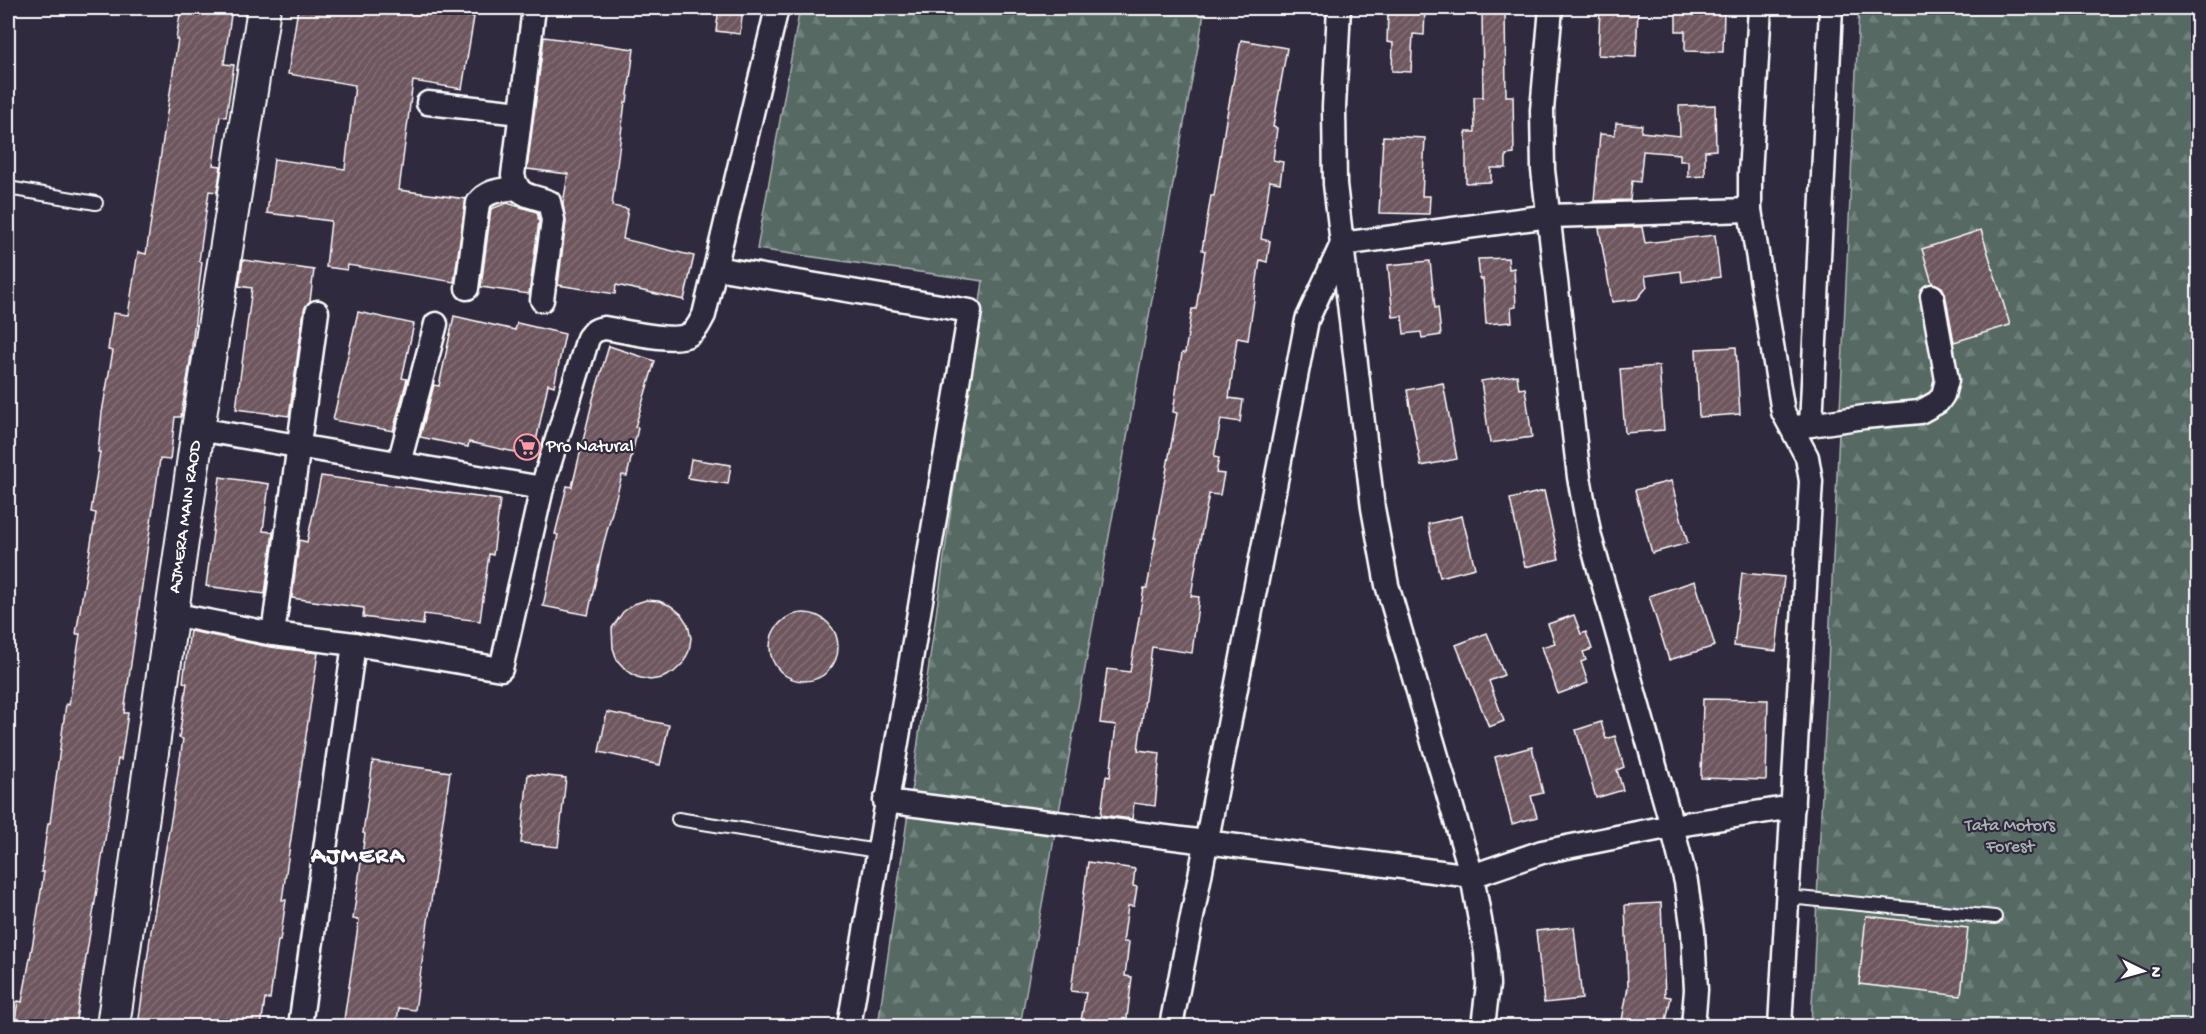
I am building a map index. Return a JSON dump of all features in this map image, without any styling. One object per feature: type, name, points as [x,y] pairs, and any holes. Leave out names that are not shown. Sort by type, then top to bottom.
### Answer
[{"type":"street","name":"AJMERA MAIN RAOD","points":[[113,1026],[198,429],[264,8]]},
{"type":"street","points":[[534,8],[513,175],[516,188],[523,193],[549,202],[552,209],[553,220],[542,300]]},
{"type":"street","points":[[172,614],[273,634],[354,644],[501,669],[542,488],[591,332],[605,328],[669,338],[684,337],[692,334],[704,315],[777,8]]},
{"type":"street","points":[[1339,8],[1334,107],[1335,184],[1373,508],[1387,585],[1472,876],[1486,953],[1488,985],[1483,1026]]},
{"type":"street","points":[[1551,8],[1542,110],[1543,170],[1579,477],[1590,537],[1686,882],[1693,932],[1696,990],[1693,1026]]},
{"type":"street","points":[[1760,8],[1750,210],[1783,412],[1802,427],[1864,417],[1920,412],[1938,402],[1944,395],[1947,380],[1932,296]]},
{"type":"street","points":[[1780,1026],[1812,481],[1802,427],[1831,8]]},
{"type":"street","points":[[428,103],[520,113]]},
{"type":"street","points":[[467,288],[478,203],[489,192],[516,188]]},
{"type":"street","points":[[1342,244],[1549,216],[1750,210]]},
{"type":"street","points":[[1171,1026],[1308,320],[1342,244]]},
{"type":"street","points":[[716,268],[970,311],[885,801],[849,1026]]},
{"type":"street","points":[[273,634],[317,312]]},
{"type":"street","points":[[399,463],[436,324]]},
{"type":"street","points":[[198,429],[542,488]]},
{"type":"street","points":[[300,1026],[354,644]]},
{"type":"street","points":[[885,801],[1472,876],[1542,852],[1672,826],[1793,807]]},
{"type":"lane","points":[[8,188],[96,203]]},
{"type":"lane","points":[[678,819],[877,851]]},
{"type":"lane","points":[[1788,897],[1995,917]]},
{"type":"green space","points":[[800,8],[1205,8],[1020,1026],[878,1026],[983,281],[757,249]]},
{"type":"green space","name":"Tata Motors Forest","points":[[1859,8],[2198,8],[2198,1026],[1811,1026]]},
{"type":"building","points":[[181,8],[232,8],[224,64],[234,65],[226,117],[220,116],[213,165],[221,166],[217,192],[209,191],[199,261],[202,262],[190,362],[181,417],[175,417],[170,460],[160,459],[124,713],[128,713],[121,760],[118,759],[75,1026],[14,1026],[18,1001],[22,1002],[33,942],[66,704],[69,705],[80,634],[76,634],[96,513],[91,512],[100,452],[98,452],[102,412],[113,351],[108,350],[113,313],[128,315],[138,252],[146,254]]},
{"type":"building","points":[[298,8],[418,8],[474,17],[462,89],[413,81],[399,190],[466,199],[454,282],[348,265],[347,270],[326,267],[331,221],[267,213],[274,159],[345,169],[355,85],[288,74]]},
{"type":"building","points":[[719,8],[743,8],[740,34],[716,31]]},
{"type":"building","points":[[1392,8],[1425,8],[1424,35],[1413,34],[1411,72],[1392,71],[1393,43],[1387,42],[1388,13],[1392,13]]},
{"type":"building","points":[[1482,8],[1505,8],[1506,96],[1513,96],[1514,154],[1506,155],[1506,168],[1491,168],[1491,182],[1466,183],[1466,132],[1475,132],[1474,97],[1483,97]]},
{"type":"building","points":[[1600,8],[1638,10],[1636,57],[1598,55]]},
{"type":"building","points":[[1676,8],[1724,8],[1723,52],[1685,51],[1685,31],[1676,31]]},
{"type":"building","points":[[544,37],[634,49],[612,206],[628,209],[623,239],[694,256],[684,300],[616,285],[615,294],[558,285],[566,222],[563,204],[568,174],[527,169]]},
{"type":"building","points":[[1241,40],[1287,48],[1273,127],[1277,128],[1273,160],[1283,162],[1280,183],[1270,181],[1261,239],[1270,241],[1267,262],[1260,260],[1248,340],[1237,338],[1229,398],[1243,400],[1240,422],[1221,419],[1214,457],[1219,458],[1216,473],[1224,474],[1220,495],[1209,494],[1199,546],[1191,596],[1199,597],[1192,653],[1152,647],[1138,750],[1160,753],[1155,806],[1134,803],[1132,819],[1101,815],[1106,776],[1110,777],[1116,725],[1100,723],[1107,669],[1130,672],[1177,413],[1173,412],[1182,353],[1185,353],[1192,309],[1196,309],[1205,251],[1202,250],[1211,196],[1214,196]]},
{"type":"building","points":[[1715,105],[1716,150],[1705,151],[1705,176],[1688,177],[1688,161],[1680,161],[1680,154],[1643,151],[1640,182],[1632,181],[1630,200],[1594,201],[1600,134],[1615,135],[1616,123],[1642,125],[1641,132],[1680,136],[1679,106]]},
{"type":"building","points":[[1383,136],[1425,138],[1422,196],[1430,196],[1429,214],[1379,213]]},
{"type":"building","points":[[507,203],[537,212],[539,221],[529,294],[481,287],[491,209]]},
{"type":"building","points":[[1642,227],[1645,243],[1715,235],[1720,277],[1682,282],[1681,271],[1645,276],[1647,287],[1637,299],[1612,302],[1599,228]]},
{"type":"building","points":[[1981,230],[2010,325],[1954,342],[1945,293],[1942,287],[1932,283],[1922,249]]},
{"type":"building","points":[[1508,258],[1509,269],[1514,268],[1516,307],[1511,308],[1512,322],[1486,324],[1483,279],[1480,279],[1478,259]]},
{"type":"building","points":[[243,260],[314,270],[310,301],[304,310],[289,416],[236,409],[252,288],[239,286]]},
{"type":"building","points":[[1430,261],[1435,308],[1438,307],[1441,335],[1422,338],[1421,332],[1404,334],[1402,316],[1393,317],[1388,265]]},
{"type":"building","points":[[358,312],[414,324],[402,378],[407,379],[393,431],[333,420]]},
{"type":"building","points":[[454,316],[515,330],[517,323],[565,334],[554,386],[548,384],[533,456],[469,442],[468,447],[420,437],[434,385],[439,386]]},
{"type":"building","points":[[609,346],[655,361],[635,427],[638,428],[627,476],[622,475],[603,546],[588,615],[543,606],[558,535],[555,534],[567,486],[572,487],[593,399]]},
{"type":"building","points":[[1736,347],[1740,414],[1699,417],[1696,349]]},
{"type":"building","points":[[1659,366],[1664,430],[1625,433],[1620,369]]},
{"type":"building","points":[[1517,375],[1519,389],[1525,388],[1532,437],[1490,443],[1481,381]]},
{"type":"building","points":[[1443,383],[1457,459],[1421,466],[1407,390]]},
{"type":"building","points":[[691,459],[731,465],[728,484],[688,478]]},
{"type":"building","points":[[321,476],[500,500],[493,555],[489,554],[480,621],[424,614],[423,625],[363,617],[364,608],[292,598],[299,540],[307,542]]},
{"type":"building","points":[[220,477],[269,484],[263,531],[273,532],[265,594],[206,586]]},
{"type":"building","points":[[1671,481],[1688,543],[1652,553],[1635,490]]},
{"type":"building","points":[[1544,491],[1559,559],[1525,567],[1510,499]]},
{"type":"building","points":[[1462,516],[1475,568],[1440,577],[1428,524]]},
{"type":"building","points":[[1742,573],[1784,577],[1776,651],[1734,646]]},
{"type":"building","points":[[1695,581],[1715,646],[1669,660],[1649,596]]},
{"type":"building","points":[[646,600],[659,601],[671,606],[681,614],[688,625],[691,638],[689,651],[683,663],[674,672],[662,678],[650,680],[637,677],[617,660],[613,648],[612,628],[623,612],[634,604]]},
{"type":"building","points":[[811,613],[823,619],[832,628],[838,640],[836,660],[828,671],[811,681],[797,681],[780,671],[772,660],[770,640],[780,623],[791,615]]},
{"type":"building","points":[[1574,615],[1581,634],[1586,632],[1592,649],[1583,652],[1586,660],[1581,662],[1588,683],[1558,694],[1542,647],[1555,643],[1548,624]]},
{"type":"building","points":[[190,631],[270,647],[318,653],[282,900],[286,900],[280,941],[278,941],[270,999],[265,999],[261,1026],[138,1026],[151,931],[183,739],[179,738],[187,683],[183,682]]},
{"type":"building","points":[[1487,633],[1504,675],[1489,681],[1504,721],[1489,727],[1456,645]]},
{"type":"building","points":[[1703,699],[1768,700],[1766,780],[1701,778]]},
{"type":"building","points":[[607,712],[669,725],[660,765],[599,752]]},
{"type":"building","points":[[1601,722],[1606,739],[1615,736],[1624,767],[1617,770],[1623,790],[1596,798],[1576,730]]},
{"type":"building","points":[[1532,747],[1543,793],[1531,796],[1537,817],[1512,824],[1495,757]]},
{"type":"building","points":[[373,761],[450,772],[415,1010],[399,1008],[396,1026],[343,1026],[359,920],[353,919]]},
{"type":"building","points":[[528,774],[566,778],[558,847],[521,843]]},
{"type":"building","points":[[1088,862],[1135,869],[1133,886],[1137,887],[1134,906],[1128,906],[1123,942],[1129,942],[1125,976],[1132,977],[1126,1026],[1080,1026],[1086,993],[1071,991]]},
{"type":"building","points":[[1661,903],[1665,996],[1671,997],[1665,1026],[1621,1026],[1628,987],[1625,905]]},
{"type":"building","points":[[1866,916],[1968,928],[1961,996],[1859,984]]},
{"type":"building","points":[[1574,927],[1582,999],[1544,1003],[1536,931]]},
{"type":"place","name":"Pro Natural","points":[[527,447]]},
{"type":"district","name":"AJMERA","points":[[358,857]]}]
